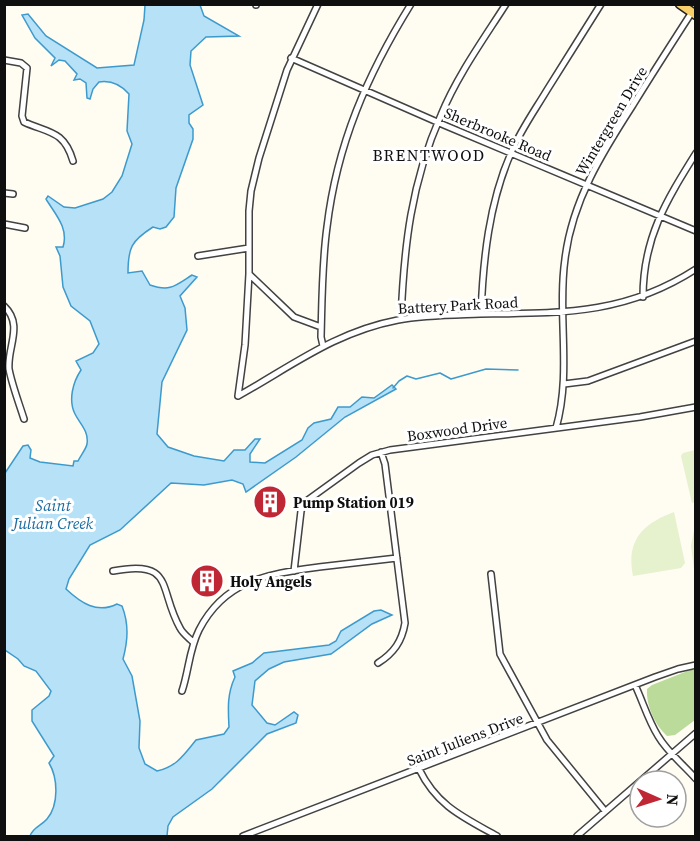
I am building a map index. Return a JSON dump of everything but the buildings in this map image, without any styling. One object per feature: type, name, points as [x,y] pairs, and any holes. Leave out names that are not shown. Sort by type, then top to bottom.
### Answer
[{"type":"main road","points":[[680,4],[694,13]]},
{"type":"street","points":[[310,4],[317,6],[291,58],[276,100],[252,183],[249,211],[249,274],[294,317],[321,327]]},
{"type":"street","points":[[323,346],[321,327],[324,251],[333,192],[346,141],[364,89],[391,36],[411,4]]},
{"type":"street","points":[[401,319],[407,231],[424,158],[438,122],[461,75],[506,4]]},
{"type":"street","points":[[481,314],[490,226],[496,197],[511,153],[538,104],[601,4]]},
{"type":"street","name":"Wintergreen Drive","points":[[556,428],[564,384],[563,285],[567,243],[577,208],[586,184],[602,154],[694,13]]},
{"type":"street","name":"Sherbrooke Road","points":[[291,58],[696,231]]},
{"type":"street","points":[[4,60],[25,65],[27,70],[22,116],[24,122],[51,131],[60,137],[70,151],[73,161]]},
{"type":"street","points":[[642,297],[645,264],[659,215],[696,153]]},
{"type":"street","points":[[4,193],[13,194]]},
{"type":"street","points":[[4,224],[25,228]]},
{"type":"street","points":[[198,256],[249,248]]},
{"type":"street","name":"Battery Park Road","points":[[249,274],[245,345],[238,396],[323,346],[350,333],[401,319],[596,309],[642,297],[670,285],[696,269]]},
{"type":"street","points":[[4,306],[11,315],[14,326],[7,371],[24,419]]},
{"type":"street","points":[[564,384],[588,381],[696,340]]},
{"type":"street","name":"Boxwood Drive","points":[[294,571],[301,511],[305,502],[359,463],[381,452],[696,407]]},
{"type":"street","points":[[378,663],[394,650],[404,630],[405,615],[385,464],[381,452]]},
{"type":"street","points":[[182,691],[193,642],[207,616],[221,599],[232,591],[261,577],[397,558]]},
{"type":"street","points":[[113,571],[136,567],[156,573],[164,584],[180,628],[193,642]]},
{"type":"street","points":[[491,574],[500,654],[538,723],[564,762],[605,811]]},
{"type":"street","name":"Saint Juliens Drive","points":[[243,837],[635,684],[696,665]]},
{"type":"street","points":[[635,684],[651,724],[671,754],[696,779]]},
{"type":"street","points":[[577,837],[696,733]]},
{"type":"street","points":[[419,769],[427,785],[440,801],[497,837]]},
{"type":"green space","points":[[695,450],[695,502],[692,503],[681,456],[683,453]]},
{"type":"green space","points":[[674,512],[685,563],[681,568],[633,576],[632,553],[639,535],[653,522]]},
{"type":"green space","points":[[695,525],[696,569],[694,569],[691,546]]},
{"type":"green space","points":[[690,670],[695,670],[695,720],[675,735],[667,736],[652,715],[647,689]]},
{"type":"water","name":"Saint Julian Creek","points":[[145,5],[200,5],[204,16],[239,36],[206,37],[191,51],[190,65],[203,105],[189,115],[193,139],[176,188],[174,217],[166,227],[160,229],[153,227],[140,237],[130,251],[128,273],[142,271],[150,285],[168,288],[192,275],[197,277],[180,296],[185,308],[187,330],[162,382],[157,434],[168,447],[194,456],[224,461],[234,450],[245,450],[255,439],[260,439],[250,454],[250,462],[265,463],[302,440],[308,428],[314,423],[331,419],[338,407],[350,407],[362,397],[374,398],[392,385],[396,389],[345,417],[296,457],[246,492],[243,484],[232,480],[204,485],[171,483],[120,530],[90,545],[69,579],[66,589],[77,599],[90,606],[103,608],[117,604],[122,606],[127,632],[123,659],[132,676],[140,721],[139,748],[145,764],[157,771],[175,763],[196,740],[224,734],[229,727],[229,696],[235,677],[233,671],[252,663],[264,653],[329,645],[336,641],[341,631],[374,611],[381,610],[392,615],[372,624],[331,654],[284,662],[269,669],[255,681],[252,705],[267,723],[275,725],[294,712],[298,715],[296,723],[267,734],[212,789],[173,817],[168,826],[167,836],[30,836],[47,819],[54,806],[56,791],[49,763],[54,756],[32,721],[32,710],[49,696],[51,691],[36,671],[24,666],[5,650],[5,473],[23,446],[28,445],[31,450],[30,458],[40,462],[73,466],[74,461],[78,461],[86,446],[85,431],[75,414],[72,403],[74,386],[81,370],[76,361],[93,353],[99,344],[90,321],[71,306],[63,287],[60,256],[56,247],[63,247],[63,227],[46,199],[48,196],[64,207],[75,208],[103,199],[112,192],[122,176],[132,144],[127,131],[129,94],[116,84],[99,82],[93,89],[90,99],[87,98],[86,83],[80,79],[74,80],[77,74],[65,61],[59,60],[51,66],[55,58],[35,38],[22,15],[28,14],[46,36],[97,68],[134,65]]},
{"type":"waterway","points":[[393,388],[407,376],[416,379],[440,373],[451,379],[486,369],[518,370]]},
{"type":"place","name":"Pump Station 019","points":[[270,502]]},
{"type":"place","name":"Holy Angels","points":[[207,581]]},
{"type":"district","name":"BRENTWOOD","points":[[429,155]]}]
